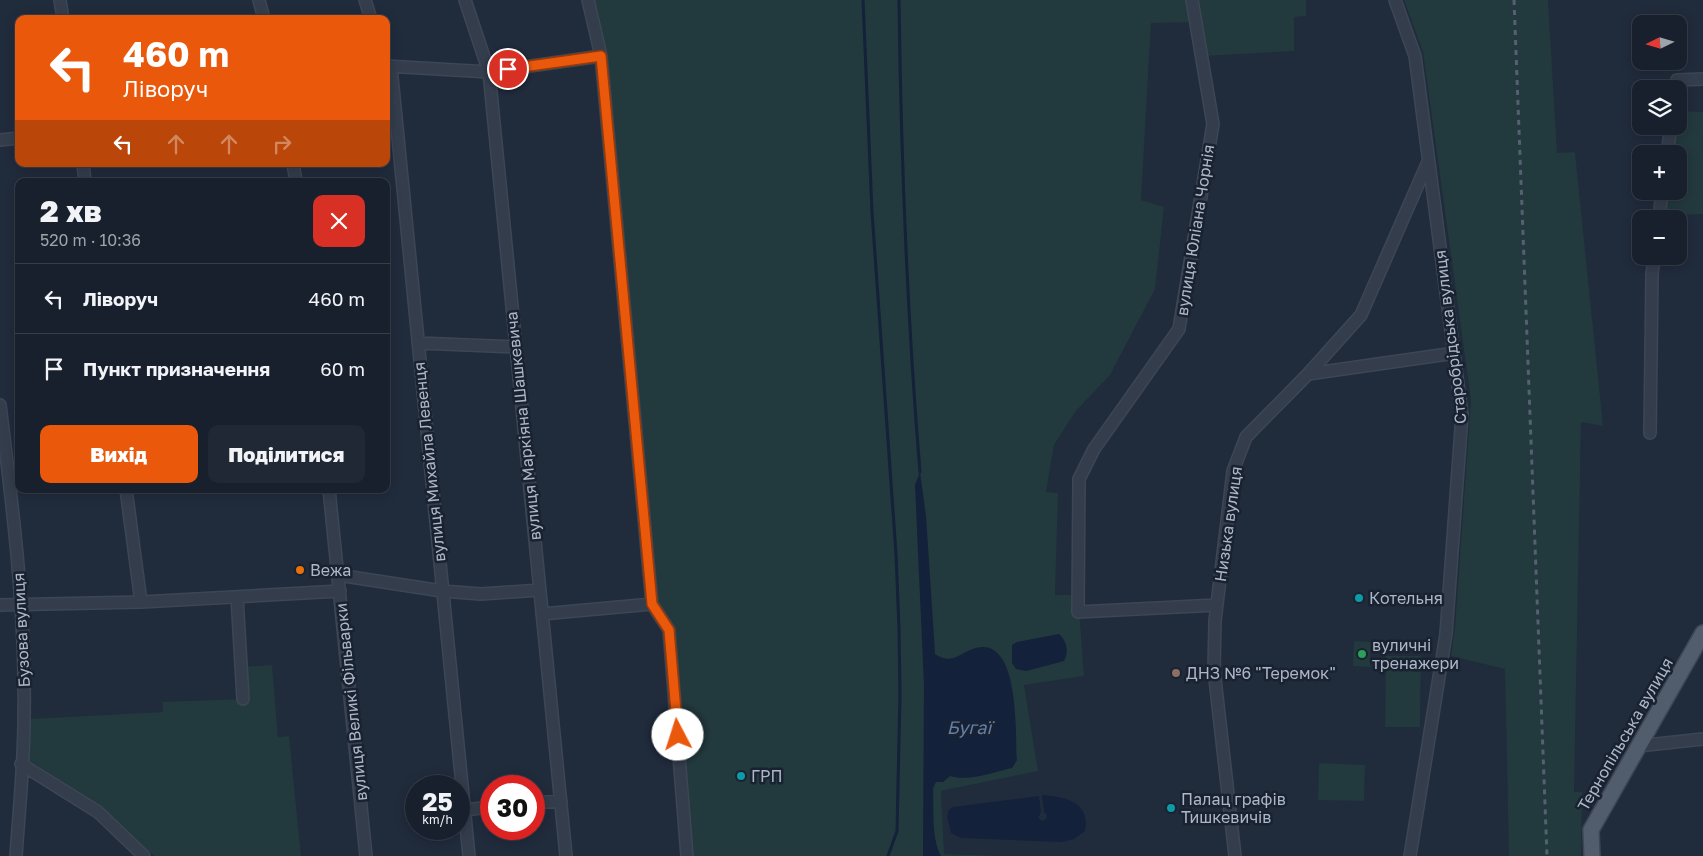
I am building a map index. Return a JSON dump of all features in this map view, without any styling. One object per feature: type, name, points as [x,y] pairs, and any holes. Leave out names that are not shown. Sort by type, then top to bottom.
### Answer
[{"type":"main road","name":"Тернопільська вулиця","points":[[1592,856],[1591,830],[1703,633]]},
{"type":"street","points":[[60,0],[62,15]]},
{"type":"street","points":[[259,0],[263,15]]},
{"type":"street","points":[[365,0],[370,15]]},
{"type":"street","name":"вулиця Маркіяна Шашкевича","points":[[465,0],[489,72],[566,856]]},
{"type":"street","points":[[588,0],[601,56],[652,604],[669,630],[687,856]]},
{"type":"street","name":"вулиця Юліана Чорнія","points":[[1192,0],[1213,124],[1179,329],[1094,449],[1079,479],[1078,612],[1217,605]]},
{"type":"street","name":"Старобрідська вулиця","points":[[1395,0],[1415,56],[1462,415],[1446,634],[1410,856]]},
{"type":"street","points":[[390,66],[489,72],[601,56]]},
{"type":"street","points":[[1677,80],[1703,79]]},
{"type":"street","name":"вулиця Михайла Левенця","points":[[390,84],[418,343],[460,775]]},
{"type":"street","points":[[0,140],[15,138]]},
{"type":"street","name":"Низька вулиця","points":[[1235,856],[1214,686],[1217,605],[1233,471],[1246,437],[1308,374],[1362,315],[1428,162]]},
{"type":"street","points":[[1650,433],[1651,285],[1653,265]]},
{"type":"street","points":[[418,343],[515,348]]},
{"type":"street","points":[[1308,374],[1455,353]]},
{"type":"street","name":"Бузова вулиця","points":[[0,405],[13,508],[21,605],[24,720],[16,856]]},
{"type":"street","points":[[126,493],[140,602]]},
{"type":"street","name":"вулиця Великі Фільварки","points":[[329,493],[366,856]]},
{"type":"street","points":[[338,575],[442,591],[481,594],[540,590]]},
{"type":"street","points":[[0,605],[140,602],[340,591]]},
{"type":"street","points":[[237,597],[243,699]]},
{"type":"street","points":[[542,614],[652,604]]},
{"type":"street","points":[[1638,746],[1703,739]]},
{"type":"street","points":[[21,764],[98,812],[144,856]]},
{"type":"street","points":[[545,802],[561,801]]},
{"type":"street","name":"вулиця Михайла Левенця","points":[[467,840],[469,856]]},
{"type":"green space","points":[[590,0],[1192,0],[1196,22],[1151,23],[1141,200],[1164,207],[1155,289],[1110,375],[1075,412],[1054,445],[1046,492],[1058,493],[1055,595],[1078,595],[1084,676],[1024,685],[1038,771],[941,791],[944,854],[1002,856],[690,856],[675,629],[656,603]]},
{"type":"green space","points":[[1193,0],[1306,0],[1306,16],[1294,17],[1294,51],[1203,56]]},
{"type":"green space","points":[[1404,0],[1548,0],[1557,153],[1575,152],[1603,426],[1581,422],[1574,792],[1582,792],[1581,856],[1509,856],[1505,669],[1451,656],[1455,627],[1471,400],[1423,52]]},
{"type":"green space","points":[[1687,111],[1703,112],[1703,214],[1687,215],[1687,210],[1665,210],[1667,200],[1687,200],[1687,145],[1675,145],[1677,135],[1687,135]]},
{"type":"green space","name":"вуличні тренажери","points":[[1354,641],[1371,642],[1370,667],[1353,666]]},
{"type":"green space","points":[[1386,656],[1421,656],[1420,727],[1385,727]]},
{"type":"green space","points":[[272,665],[278,737],[289,736],[301,856],[154,856],[100,806],[29,760],[29,719],[163,712],[163,702],[241,699],[240,667]]},
{"type":"green space","points":[[1319,763],[1365,765],[1364,801],[1318,800]]},
{"type":"water","name":"Бугаї","points":[[920,472],[926,516],[935,654],[949,659],[970,650],[987,647],[999,654],[1007,668],[1015,708],[1017,760],[1012,768],[973,777],[957,778],[950,776],[943,782],[936,782],[933,788],[936,841],[941,856],[923,856],[924,685],[915,485]]},
{"type":"water","points":[[1059,634],[1064,640],[1066,647],[1064,661],[1026,671],[1016,669],[1012,663],[1012,645],[1017,642]]},
{"type":"water","points":[[1042,795],[1059,797],[1080,807],[1086,821],[1085,831],[1074,839],[1061,842],[961,838],[951,833],[947,817],[949,810],[953,807],[1039,796],[1041,812],[1038,818],[1043,821],[1047,815],[1044,812]]},
{"type":"waterway","points":[[863,0],[872,212],[896,554],[899,628],[900,695],[897,831],[888,856]]},
{"type":"waterway","points":[[899,0],[905,236],[920,472]]},
{"type":"railway","points":[[1514,0],[1547,856]]},
{"type":"place","name":"Вежа","points":[[300,570]]},
{"type":"place","name":"Котельня","points":[[1359,598]]},
{"type":"place","name":"вуличні тренажери","points":[[1362,654]]},
{"type":"place","name":"ДНЗ №6 \"Теремок\"","points":[[1176,673]]},
{"type":"place","name":"ГРП","points":[[741,776]]},
{"type":"place","name":"Палац графів Тишкевичів","points":[[1171,808]]},
{"type":"route","points":[[508,69],[601,56],[652,604],[669,630],[678,735]]}]
